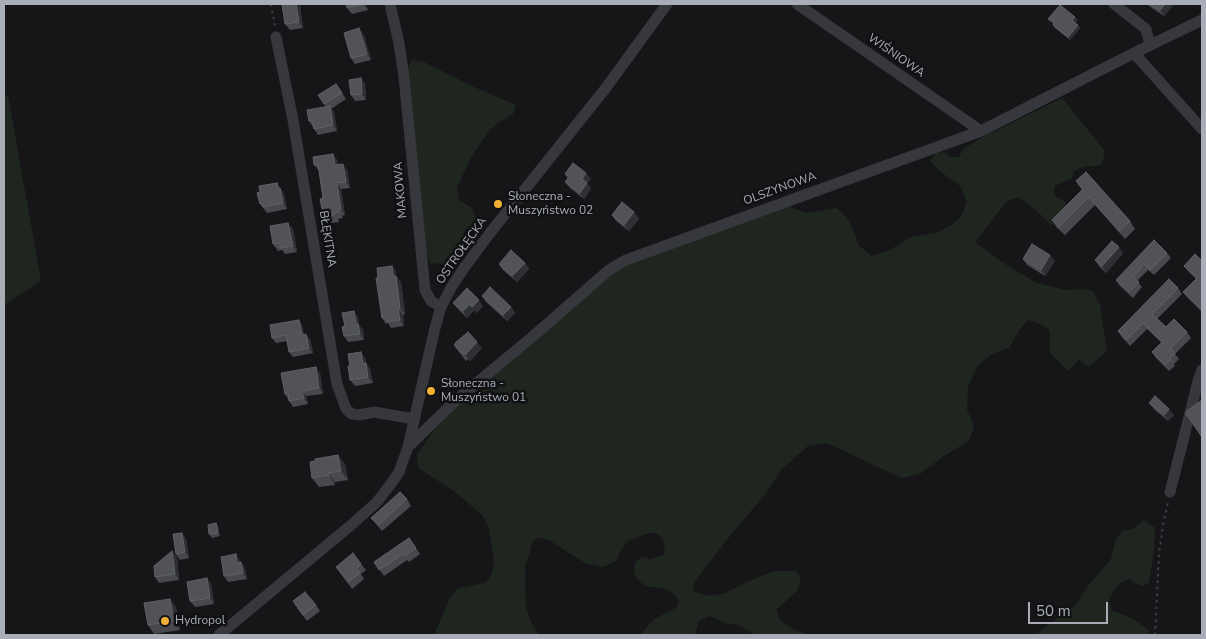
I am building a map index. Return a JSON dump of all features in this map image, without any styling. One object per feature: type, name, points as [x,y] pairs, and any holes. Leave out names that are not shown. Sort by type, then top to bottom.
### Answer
[{"type":"street","name":"MAKOWA","points":[[390,4],[396,25],[402,63],[425,290],[431,301],[441,308]]},
{"type":"street","name":"OSTROŁĘCKA","points":[[408,447],[427,357],[441,308],[452,286],[667,4]]},
{"type":"street","name":"WIŚNIOWA","points":[[797,4],[980,131]]},
{"type":"street","points":[[1114,4],[1146,29],[1150,45]]},
{"type":"street","name":"OLSZYNOWA","points":[[408,447],[456,400],[609,270],[626,260],[980,131],[1202,20]]},
{"type":"street","name":"BŁĘKITNA","points":[[276,37],[293,120],[337,384],[346,409],[352,414],[360,415],[374,412],[414,419]]},
{"type":"street","points":[[1134,53],[1202,130]]},
{"type":"street","points":[[1170,492],[1202,370]]},
{"type":"street","points":[[219,635],[377,502],[396,477],[408,447]]},
{"type":"path","points":[[270,4],[276,37]]},
{"type":"path","points":[[1155,635],[1159,554],[1170,492]]},
{"type":"shaded area","points":[[412,60],[424,62],[516,105],[513,114],[499,122],[489,131],[470,159],[457,188],[459,200],[472,208],[480,226],[465,229],[460,250],[451,262],[444,264],[430,263],[427,254],[408,68]]},
{"type":"shaded area","points":[[8,95],[41,281],[4,305],[4,96]]},
{"type":"shaded area","points":[[1062,98],[1105,151],[1102,165],[1083,167],[1074,171],[1072,178],[1055,186],[1054,195],[1065,202],[1070,213],[1062,222],[1051,225],[1038,212],[1018,197],[1007,201],[975,242],[1008,266],[1037,283],[1065,290],[1083,289],[1093,291],[1100,304],[1107,351],[1089,367],[1079,360],[1068,371],[1050,353],[1050,331],[1043,325],[1028,320],[1019,330],[1010,347],[991,355],[978,365],[968,387],[967,409],[974,427],[969,441],[944,456],[920,474],[901,478],[827,443],[808,446],[782,469],[764,496],[695,581],[693,591],[709,596],[723,594],[756,578],[776,571],[796,571],[801,577],[798,590],[776,610],[781,621],[795,630],[809,635],[755,635],[739,625],[728,624],[709,616],[699,621],[695,635],[640,635],[653,620],[677,607],[679,602],[674,594],[663,588],[649,587],[641,583],[634,574],[635,563],[641,557],[650,559],[665,554],[663,539],[656,533],[649,533],[628,541],[616,561],[603,567],[585,563],[550,541],[538,537],[532,542],[525,566],[526,608],[533,626],[539,635],[434,635],[450,597],[459,588],[485,583],[492,574],[494,560],[489,529],[483,516],[454,491],[418,468],[417,455],[436,427],[458,401],[610,273],[627,263],[787,206],[808,213],[837,208],[847,218],[854,231],[858,245],[872,256],[890,250],[911,237],[936,233],[950,226],[961,217],[967,201],[960,186],[930,161],[936,153],[944,152],[951,157],[959,157],[963,149],[983,137]]},
{"type":"shaded area","points":[[1144,520],[1155,528],[1149,583],[1141,586],[1129,579],[1123,581],[1114,590],[1109,600],[1112,611],[1132,618],[1149,630],[1149,635],[1037,635],[1043,628],[1074,607],[1088,586],[1111,559],[1115,542],[1122,531],[1133,529]]},
{"type":"building","points":[[282,4],[296,4],[299,22],[285,24]]},
{"type":"building","points":[[346,4],[363,4],[347,8]]},
{"type":"building","points":[[1150,4],[1165,4],[1160,10]]},
{"type":"building","points":[[1060,5],[1075,17],[1072,21],[1078,25],[1068,37],[1048,19]]},
{"type":"building","points":[[359,28],[367,54],[351,58],[344,33]]},
{"type":"building","points":[[361,78],[362,94],[351,95],[349,80]]},
{"type":"building","points":[[336,84],[342,93],[324,104],[318,95]]},
{"type":"building","points":[[330,106],[333,125],[314,129],[312,120],[309,121],[307,110]]},
{"type":"building","points":[[333,154],[335,165],[343,164],[346,182],[337,183],[341,209],[338,209],[339,212],[334,213],[334,215],[326,217],[325,209],[322,209],[320,199],[323,198],[318,164],[314,165],[313,157]]},
{"type":"building","points":[[573,163],[586,173],[582,179],[587,183],[580,193],[565,182],[569,177],[565,174]]},
{"type":"building","points":[[1086,172],[1130,221],[1119,231],[1089,197],[1059,227],[1052,220],[1083,189],[1076,181]]},
{"type":"building","points":[[277,183],[283,203],[263,207],[262,203],[260,204],[257,193],[260,192],[259,186]]},
{"type":"building","points":[[622,202],[634,212],[624,225],[612,215]]},
{"type":"building","points":[[288,223],[293,246],[280,248],[280,243],[273,244],[270,226]]},
{"type":"building","points":[[1154,240],[1167,253],[1150,270],[1144,264],[1133,277],[1139,282],[1129,292],[1116,280]]},
{"type":"building","points":[[1112,241],[1119,247],[1102,266],[1095,260]]},
{"type":"building","points":[[1032,244],[1050,255],[1041,270],[1023,259]]},
{"type":"building","points":[[511,250],[525,263],[512,276],[499,264]]},
{"type":"building","points":[[1195,254],[1202,261],[1202,310],[1183,292],[1197,278],[1184,266]]},
{"type":"building","points":[[392,266],[393,276],[396,276],[400,320],[387,322],[386,317],[382,318],[376,278],[378,278],[377,268]]},
{"type":"building","points":[[1169,279],[1178,288],[1152,314],[1166,327],[1174,319],[1187,332],[1170,349],[1175,353],[1165,365],[1152,352],[1162,342],[1143,323],[1126,340],[1118,331]]},
{"type":"building","points":[[490,287],[511,307],[503,315],[482,296]]},
{"type":"building","points":[[467,288],[479,300],[472,307],[470,304],[463,311],[453,303]]},
{"type":"building","points":[[354,311],[360,334],[344,336],[342,327],[345,326],[342,313]]},
{"type":"building","points":[[299,320],[302,335],[306,334],[309,348],[289,352],[286,335],[272,338],[270,325]]},
{"type":"building","points":[[468,332],[477,342],[465,355],[454,345]]},
{"type":"building","points":[[361,352],[363,364],[366,363],[368,377],[350,380],[348,354]]},
{"type":"building","points":[[316,367],[319,388],[302,391],[304,398],[289,401],[288,393],[285,394],[281,373]]},
{"type":"building","points":[[1155,396],[1169,409],[1164,415],[1149,403]]},
{"type":"building","points":[[1202,400],[1202,437],[1186,414],[1187,411]]},
{"type":"building","points":[[338,455],[341,471],[312,478],[310,462],[315,461],[315,459]]},
{"type":"building","points":[[400,492],[407,499],[378,525],[371,518]]},
{"type":"building","points":[[216,523],[218,533],[209,534],[208,525]]},
{"type":"building","points":[[182,533],[185,552],[176,554],[173,534]]},
{"type":"building","points":[[409,538],[416,548],[379,570],[374,562]]},
{"type":"building","points":[[172,551],[175,574],[155,577],[154,566]]},
{"type":"building","points":[[353,553],[361,564],[356,569],[360,573],[348,582],[336,567]]},
{"type":"building","points":[[236,554],[237,563],[241,562],[243,573],[224,576],[221,557]]},
{"type":"building","points":[[207,578],[210,598],[190,601],[187,582]]},
{"type":"building","points":[[305,592],[316,605],[303,615],[293,601]]},
{"type":"building","points":[[170,599],[174,621],[148,625],[144,603]]},
{"type":"place","name":"Słoneczna - Muszyństwo 02","points":[[498,204]]},
{"type":"place","name":"Słoneczna - Muszyństwo 01","points":[[431,391]]},
{"type":"place","name":"Hydropol","points":[[165,621]]}]
